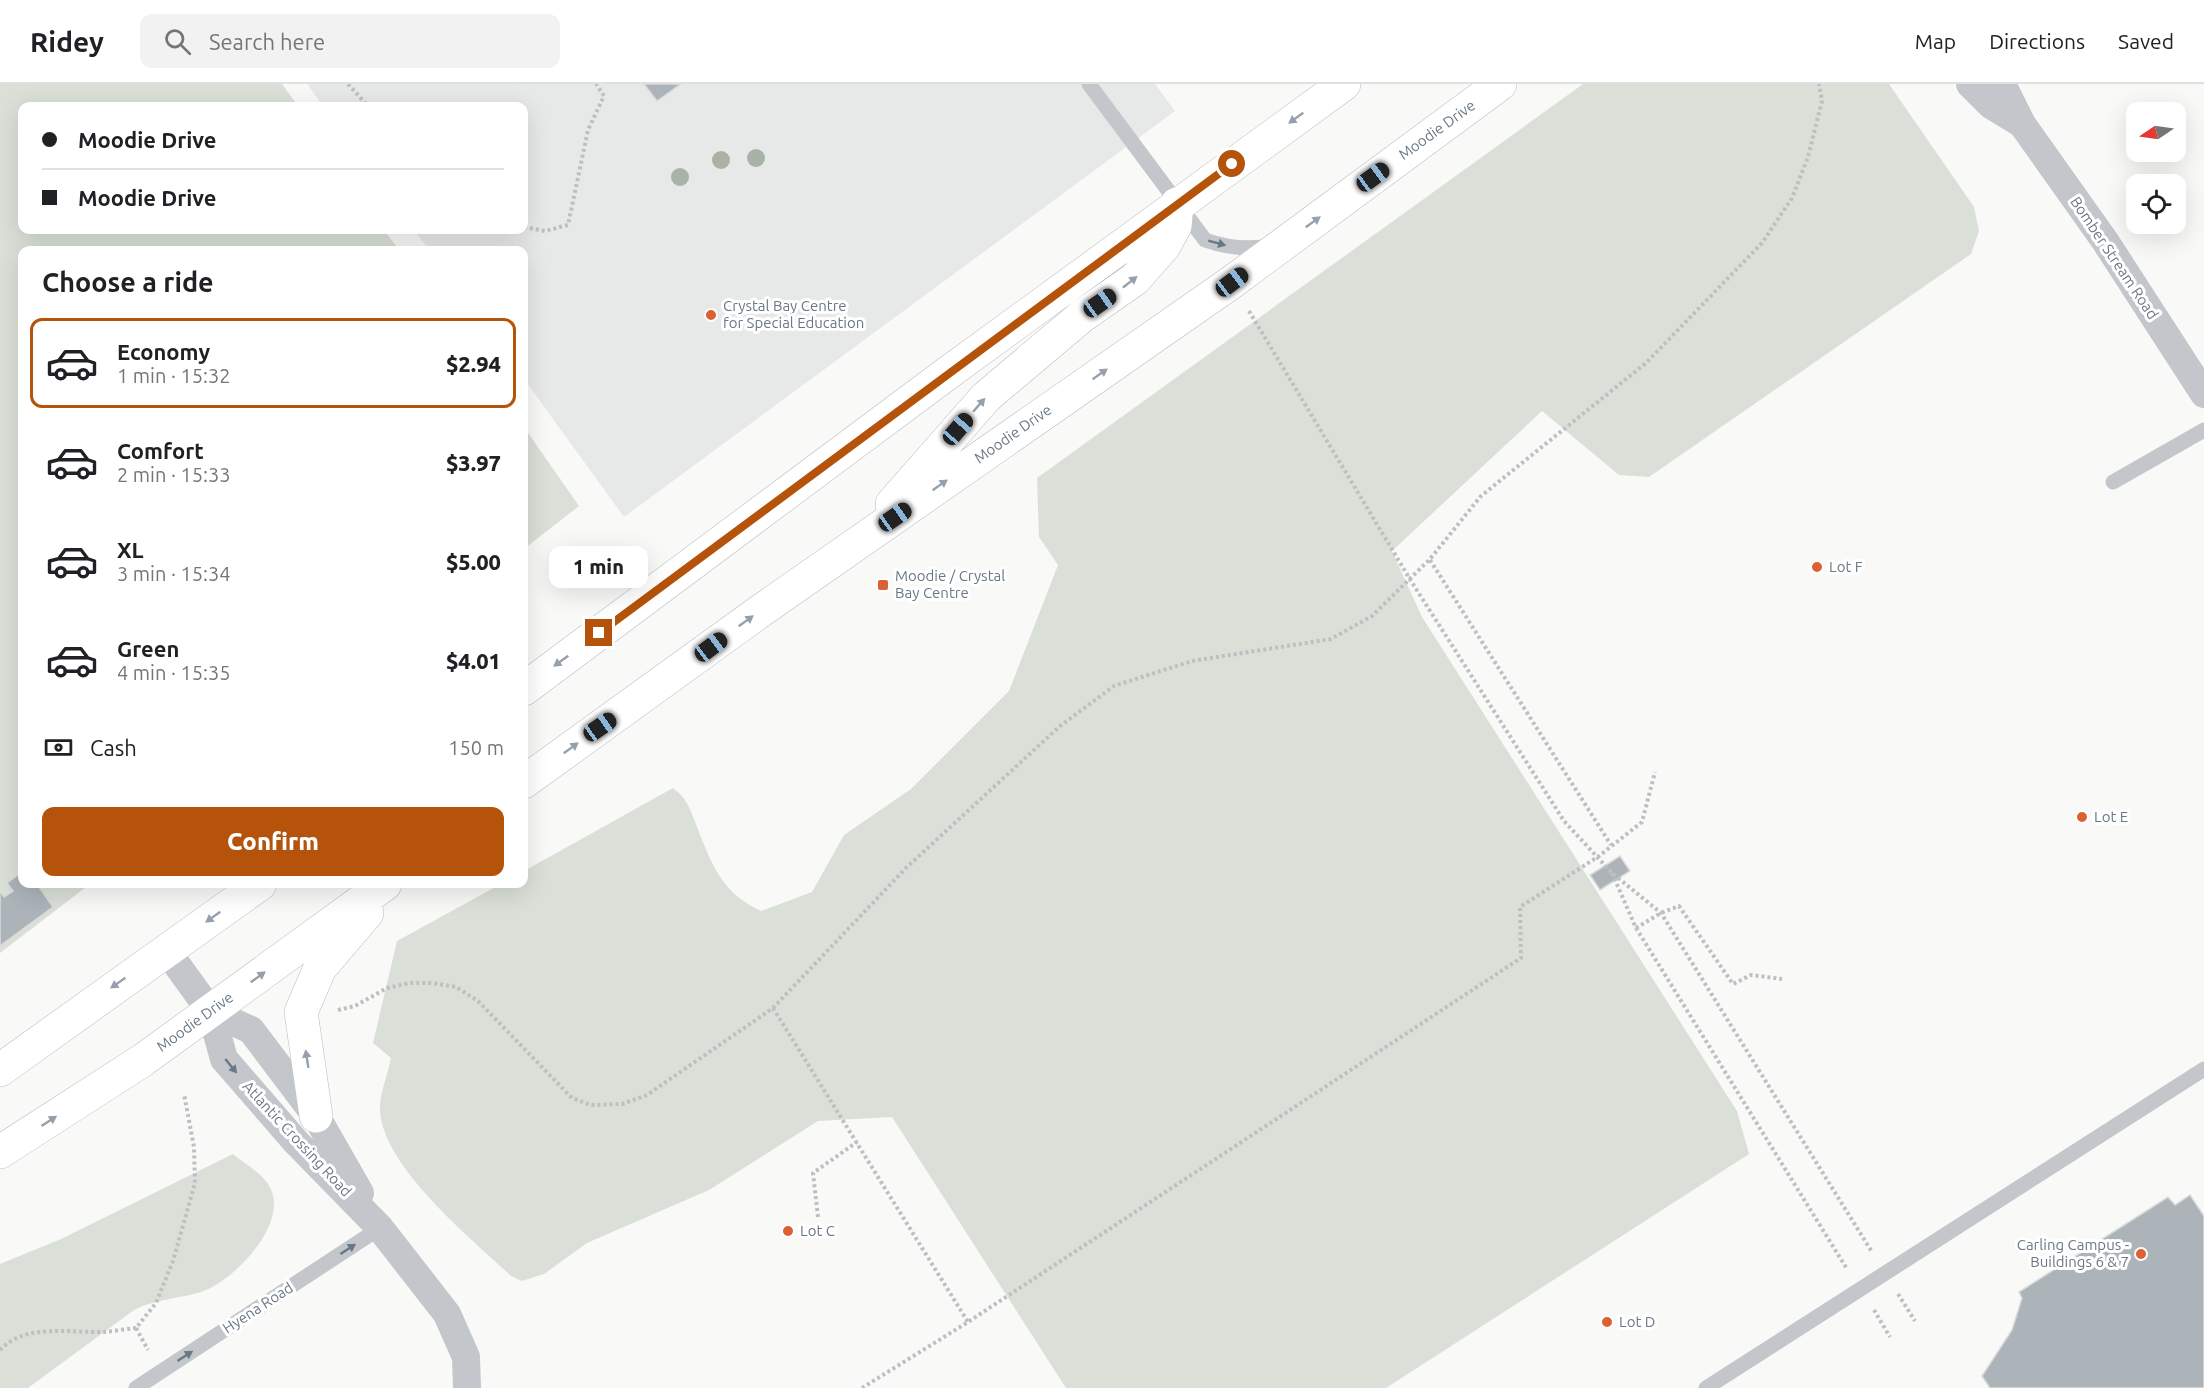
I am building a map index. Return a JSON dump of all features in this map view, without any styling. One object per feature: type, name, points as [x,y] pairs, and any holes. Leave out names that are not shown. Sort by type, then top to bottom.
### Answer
[{"type":"main road","points":[[528,686],[1176,204],[1344,84]]},
{"type":"main road","name":"Moodie Drive","points":[[528,779],[857,543],[1232,282],[1500,84]]},
{"type":"main road","points":[[857,543],[986,397],[1082,316],[1135,279],[1164,246],[1175,226],[1176,204]]},
{"type":"main road","points":[[0,1070],[254,888]]},
{"type":"main road","name":"Moodie Drive","points":[[0,1152],[143,1060],[380,888]]},
{"type":"main road","points":[[316,1116],[301,1012],[320,968],[389,888]]},
{"type":"street","name":"Bomber Stream Road","points":[[1970,84],[1991,105],[2022,124]]},
{"type":"street","name":"Bomber Stream Road","points":[[2002,84],[2022,124],[2105,241],[2204,394]]},
{"type":"street","points":[[167,951],[211,1012]]},
{"type":"street","name":"Atlantic Crossing Road","points":[[211,1012],[250,1030],[316,1116],[380,1228]]},
{"type":"street","name":"Atlantic Crossing Road","points":[[211,1012],[225,1059],[296,1142],[380,1228],[447,1314],[465,1357],[467,1388]]},
{"type":"lane","points":[[1089,84],[1205,240],[1221,245],[1253,249],[1283,244]]},
{"type":"lane","points":[[2113,482],[2204,430]]},
{"type":"lane","points":[[1706,1388],[2204,1069]]},
{"type":"lane","name":"Hyena Road","points":[[136,1388],[380,1228]]},
{"type":"path","points":[[348,84],[364,102]]},
{"type":"path","points":[[528,228],[545,231],[568,225],[588,130],[604,96],[596,84]]},
{"type":"path","points":[[335,1010],[355,1006],[387,988],[410,983],[434,983],[456,987],[478,1001],[572,1098],[591,1105],[622,1104],[647,1095],[773,1008],[907,867],[1060,726],[1114,686],[1192,661],[1331,639],[1372,616],[1411,581],[1480,496],[1646,363],[1762,243],[1792,198],[1808,157],[1822,101],[1819,84]]},
{"type":"path","points":[[1232,282],[1411,581],[1564,821],[1599,856],[1612,873],[1661,913],[1915,1321]]},
{"type":"path","points":[[1430,559],[1611,845]]},
{"type":"path","points":[[862,1388],[968,1322],[1521,958],[1521,907],[1599,856],[1642,822],[1655,772]]},
{"type":"path","points":[[1612,873],[1636,928],[1890,1337]]},
{"type":"path","points":[[1636,928],[1661,913],[1679,906],[1733,984],[1751,975],[1782,979]]},
{"type":"path","points":[[773,1008],[968,1322]]},
{"type":"path","points":[[0,1350],[6,1343],[39,1332],[105,1332],[136,1328],[156,1303],[173,1261],[195,1183],[194,1147],[184,1094]]},
{"type":"path","points":[[818,1217],[813,1173],[857,1142]]},
{"type":"path","points":[[136,1328],[148,1350]]},
{"type":"shaded area","points":[[0,84],[282,84],[295,102],[18,102],[18,234],[387,234],[396,246],[18,246],[18,888],[85,888],[0,953]]},
{"type":"shaded area","name":"Crystal Bay Centre for Special Education","points":[[307,84],[1155,84],[1175,111],[624,517],[528,385],[528,246],[426,246],[417,234],[528,234],[528,102],[320,102]]},
{"type":"shaded area","points":[[1583,84],[1889,84],[1974,207],[1979,231],[1971,254],[1649,477],[1619,475],[1542,411],[1392,551],[1422,617],[1737,1111],[1749,1154],[1386,1388],[1066,1388],[892,1117],[818,1121],[709,1190],[587,1243],[544,1274],[522,1281],[511,1276],[452,1222],[411,1176],[395,1153],[384,1130],[380,1102],[391,1058],[373,1043],[397,941],[494,888],[528,888],[528,869],[673,788],[688,805],[714,866],[737,896],[761,911],[812,892],[844,835],[911,789],[1009,691],[1058,565],[1039,537],[1037,478]]},
{"type":"shaded area","points":[[528,433],[579,506],[528,546]]},
{"type":"shaded area","points":[[233,1154],[265,1180],[274,1199],[273,1215],[266,1232],[243,1263],[214,1286],[201,1292],[134,1310],[28,1388],[0,1388],[0,1264],[61,1239]]},
{"type":"building","points":[[644,84],[681,84],[657,101]]},
{"type":"building","points":[[1620,856],[1630,871],[1600,890],[1590,875]]},
{"type":"building","points":[[18,875],[18,888],[40,888],[53,907],[0,946],[0,891],[4,897],[13,891],[7,883]]},
{"type":"building","name":"Carling Campus - Buildings 6 & 7","points":[[2190,1195],[2204,1216],[2204,1388],[1990,1388],[1982,1376],[2012,1330],[2022,1298],[2019,1292],[2168,1197],[2175,1205]]},
{"type":"place","name":"Crystal Bay Centre for Special Education","points":[[711,315]]},
{"type":"place","name":"Lot F","points":[[1817,567]]},
{"type":"place","name":"Moodie / Crystal Bay Centre","points":[[883,585]]},
{"type":"place","name":"Lot E","points":[[2082,817]]},
{"type":"place","name":"Lot C","points":[[788,1231]]},
{"type":"place","name":"Carling Campus - Buildings 6 & 7","points":[[2141,1254]]},
{"type":"place","name":"Lot D","points":[[1607,1322]]},
{"type":"route","points":[[599,633],[1232,164]]}]
